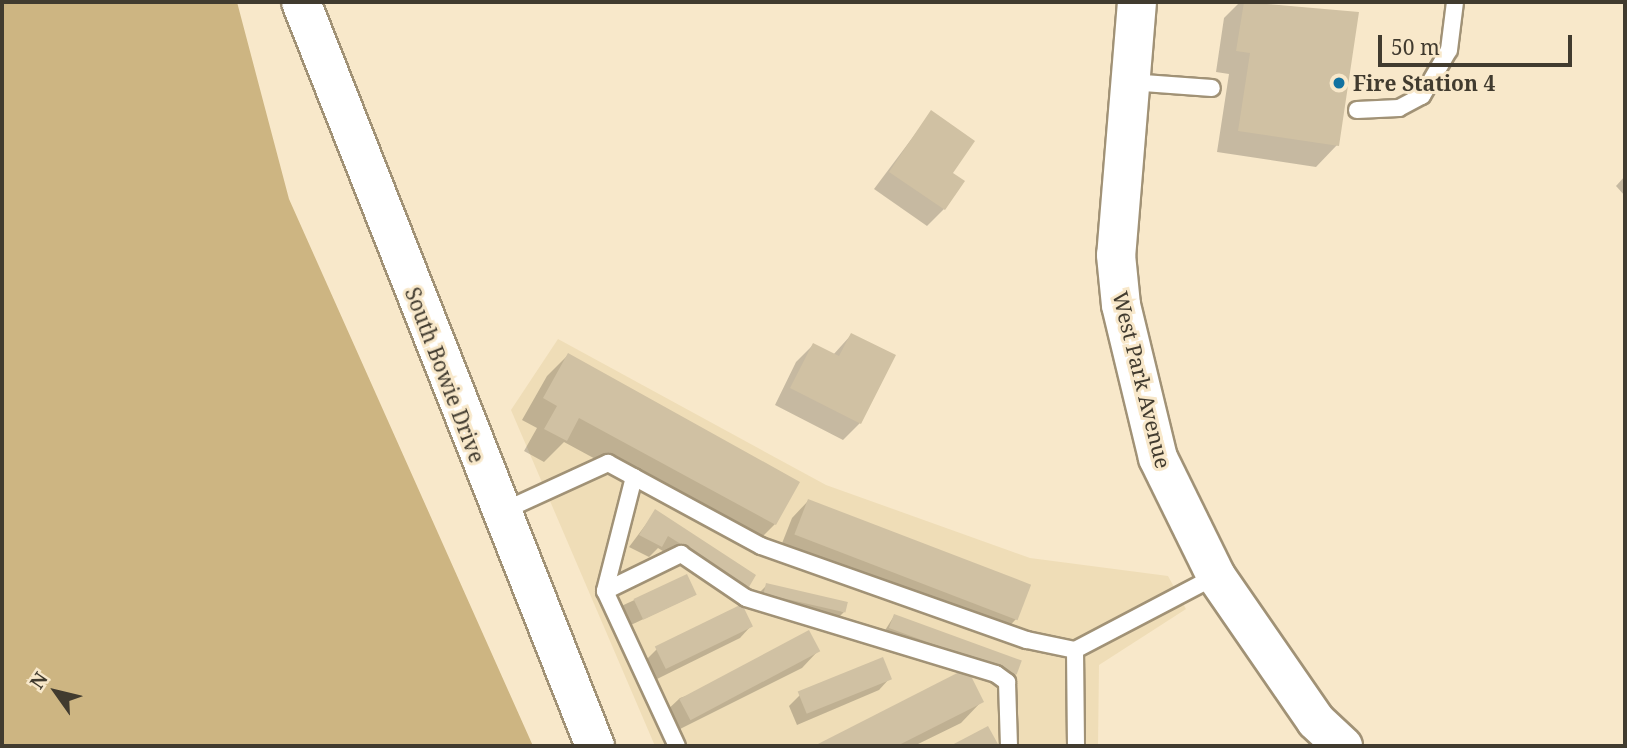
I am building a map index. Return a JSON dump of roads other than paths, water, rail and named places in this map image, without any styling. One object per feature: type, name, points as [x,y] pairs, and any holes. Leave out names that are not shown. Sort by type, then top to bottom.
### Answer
[{"type":"street","name":"South Bowie Drive","points":[[301,2],[499,513],[595,746]]},
{"type":"street","name":"West Park Avenue","points":[[1137,2],[1128,81],[1116,255],[1121,305],[1157,458],[1216,576],[1316,721],[1343,746]]},
{"type":"lane","points":[[1357,110],[1399,108],[1422,96],[1449,50],[1455,2]]},
{"type":"lane","points":[[1128,81],[1212,88]]},
{"type":"lane","points":[[499,513],[608,463],[761,546],[1027,640],[1075,650],[1216,576]]},
{"type":"lane","points":[[634,477],[605,591],[677,746]]},
{"type":"lane","points":[[605,591],[681,554],[746,598],[996,674],[1007,682],[1009,746]]},
{"type":"lane","points":[[1075,650],[1076,746]]},
{"type":"place","name":"Fire Station 4","points":[[1339,83]]}]
